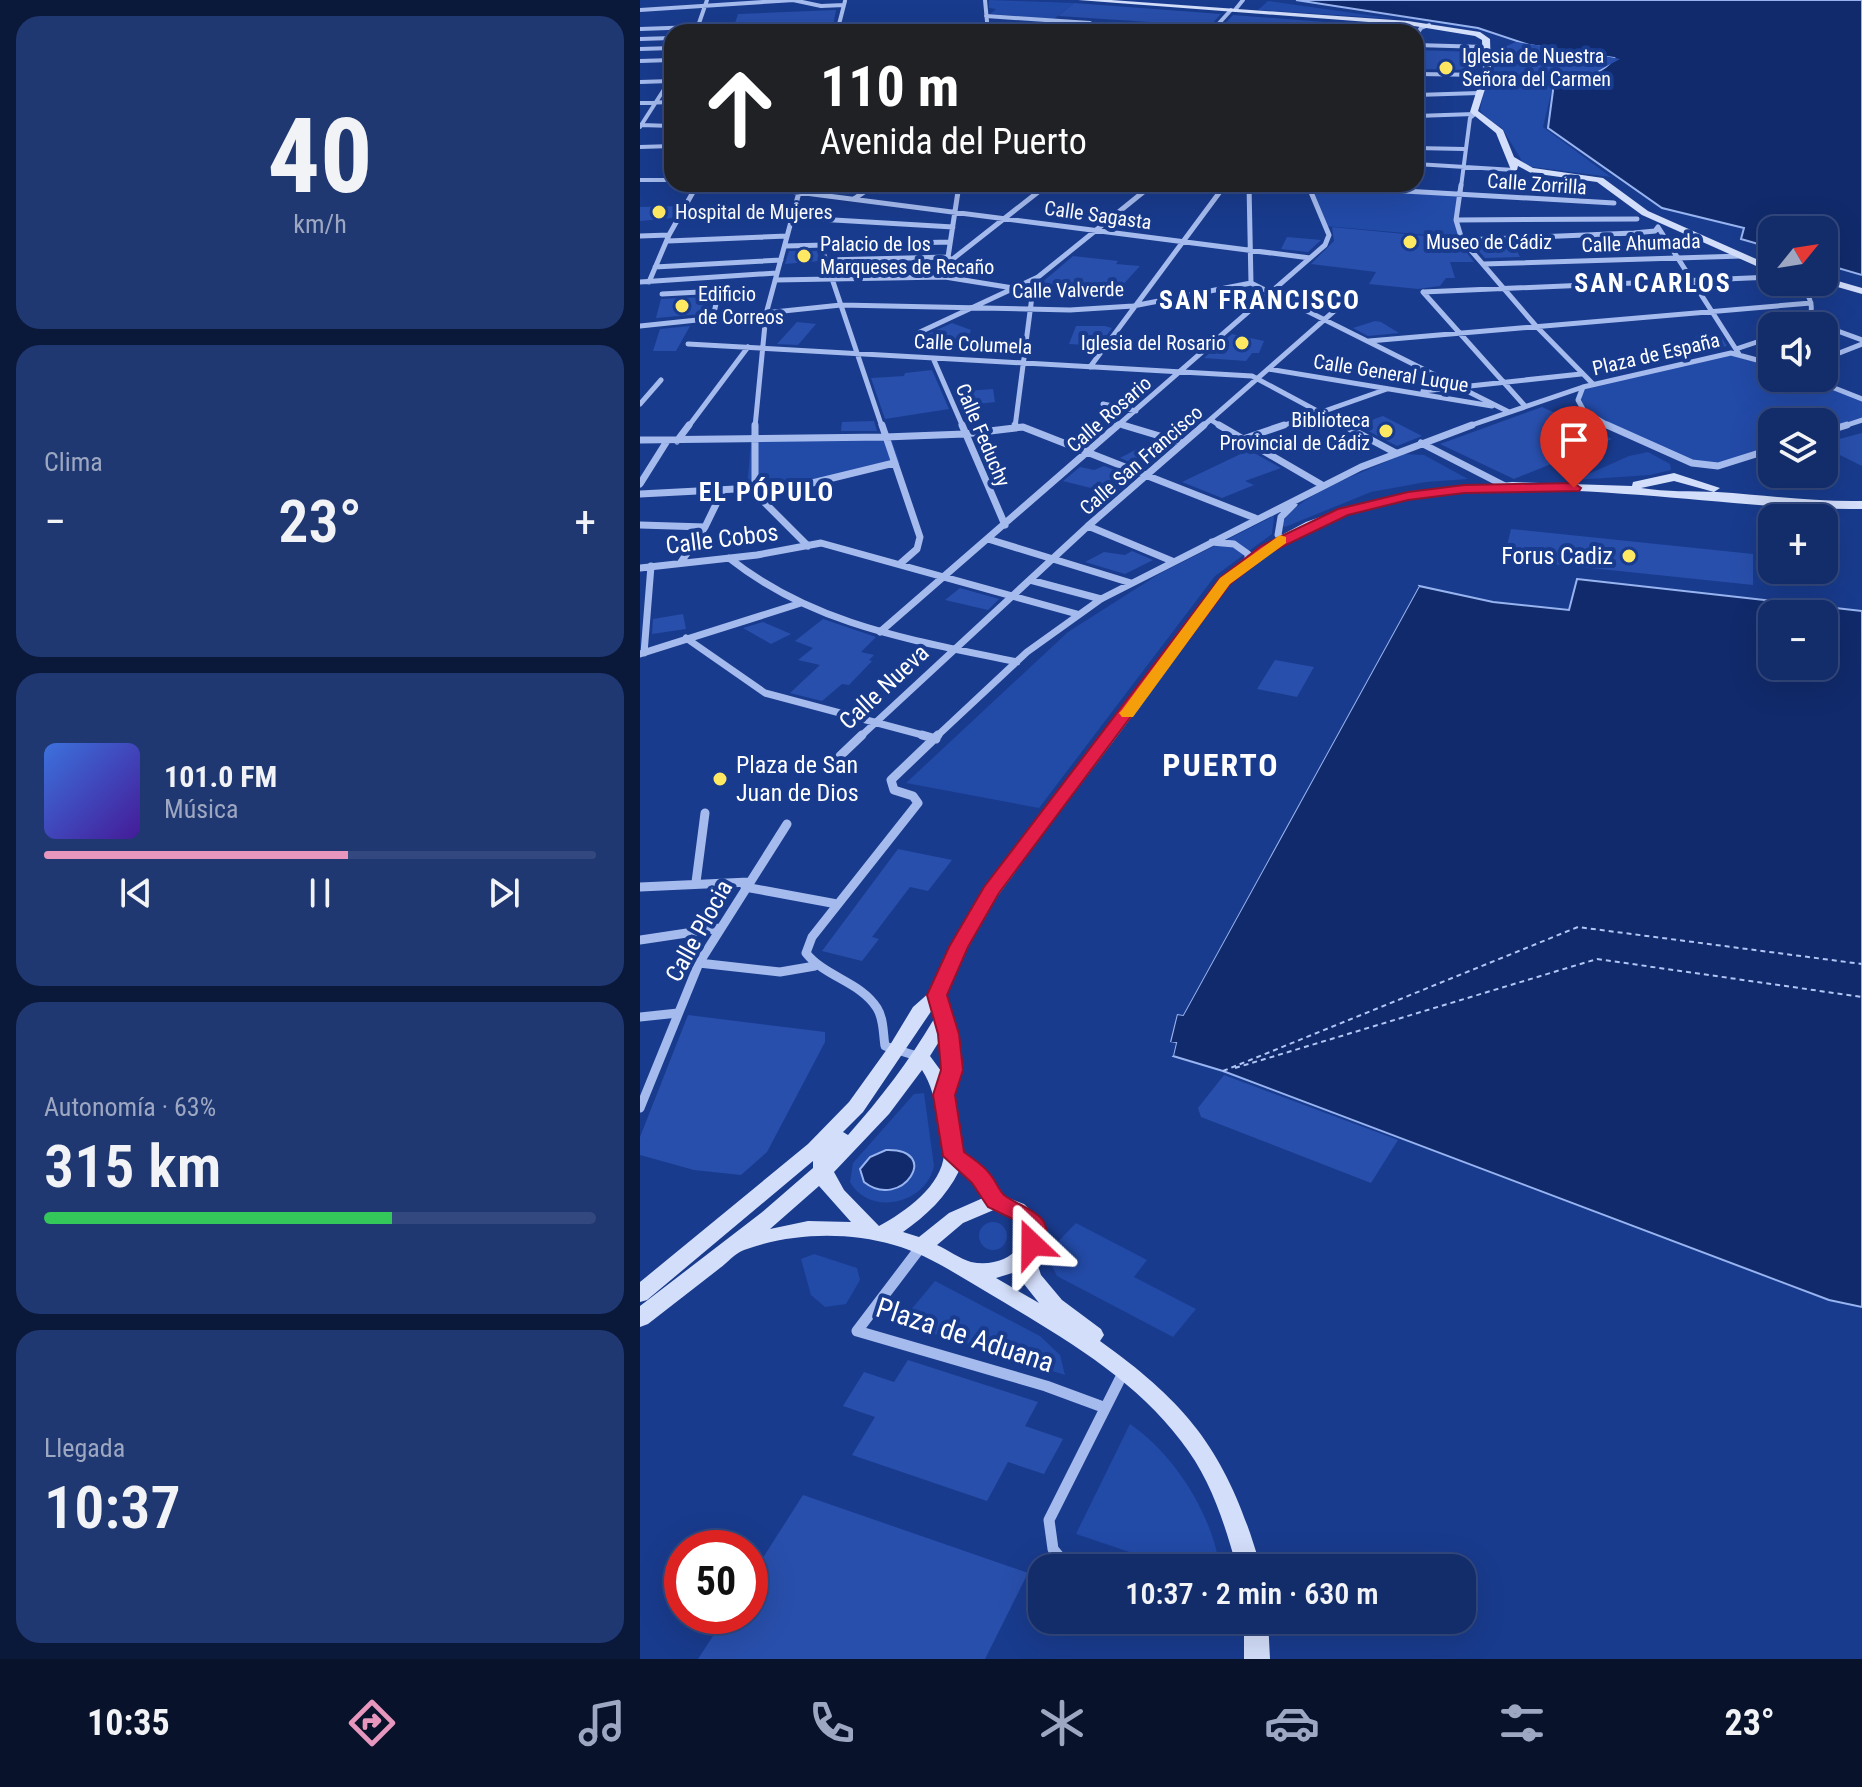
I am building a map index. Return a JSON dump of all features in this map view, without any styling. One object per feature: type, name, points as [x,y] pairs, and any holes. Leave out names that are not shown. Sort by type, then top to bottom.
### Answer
[{"type":"street","points":[[699,24],[707,0]]},
{"type":"street","points":[[640,10],[794,0],[821,6],[844,2],[839,24]]},
{"type":"street","points":[[985,0],[987,24]]},
{"type":"street","points":[[1081,0],[1416,24]]},
{"type":"street","points":[[1218,24],[1243,0]]},
{"type":"street","points":[[986,16],[1092,24]]},
{"type":"street","points":[[1027,18],[1028,24]]},
{"type":"street","points":[[1424,25],[1472,32],[1485,43],[1485,75],[1475,114],[1470,118],[1461,167],[1456,220],[1461,239],[1503,290],[1593,384]]},
{"type":"street","points":[[1424,27],[1429,25]]},
{"type":"street","points":[[640,29],[664,29]]},
{"type":"street","points":[[640,39],[664,38]]},
{"type":"street","points":[[1424,45],[1485,43]]},
{"type":"street","points":[[640,49],[664,48]]},
{"type":"street","points":[[640,61],[664,60]]},
{"type":"street","points":[[1424,74],[1485,75]]},
{"type":"street","points":[[640,82],[664,80]]},
{"type":"street","points":[[641,126],[664,91]]},
{"type":"street","points":[[1424,95],[1479,93]]},
{"type":"street","points":[[640,103],[664,102]]},
{"type":"street","points":[[1424,116],[1475,114],[1498,129],[1513,166]]},
{"type":"street","points":[[641,126],[664,126]]},
{"type":"street","points":[[641,148],[664,147]]},
{"type":"street","points":[[1424,148],[1464,149]]},
{"type":"street","points":[[1424,165],[1513,166],[1578,179],[1637,219],[1658,227],[1691,231]]},
{"type":"street","points":[[1528,170],[1600,180],[1645,213],[1758,261]]},
{"type":"street","points":[[640,180],[664,180]]},
{"type":"street","points":[[649,282],[692,192]]},
{"type":"street","points":[[763,495],[755,488],[754,440],[766,314],[800,192]]},
{"type":"street","name":"Calle Sagasta","points":[[807,192],[1250,250],[1308,261]]},
{"type":"street","points":[[854,199],[864,192]]},
{"type":"street","points":[[945,277],[958,192]]},
{"type":"street","points":[[826,260],[949,256],[963,251],[1038,192]]},
{"type":"street","points":[[1015,428],[1034,281],[1143,192]]},
{"type":"street","points":[[1090,367],[1219,192]]},
{"type":"street","points":[[1249,192],[1251,283],[1507,411]]},
{"type":"street","name":"Calle Rosario","points":[[880,632],[1182,373],[1325,245],[1329,235],[1311,192]]},
{"type":"street","name":"Calle Zorrilla","points":[[1417,192],[1614,203]]},
{"type":"street","points":[[681,211],[953,227]]},
{"type":"street","points":[[1456,220],[1637,219]]},
{"type":"street","points":[[1461,239],[1634,233],[1655,231],[1658,227]]},
{"type":"street","points":[[1658,227],[1690,282],[1738,351],[1758,343]]},
{"type":"street","points":[[640,236],[787,236]]},
{"type":"street","points":[[785,246],[950,242]]},
{"type":"street","points":[[821,246],[920,537],[917,549],[901,563]]},
{"type":"street","points":[[949,256],[963,251]]},
{"type":"street","name":"Calle Ahumada","points":[[1483,264],[1737,256],[1752,259]]},
{"type":"street","points":[[655,267],[781,260]]},
{"type":"street","points":[[640,282],[776,276],[832,279],[945,277],[1013,288]]},
{"type":"street","points":[[920,332],[1038,277]]},
{"type":"street","points":[[1524,405],[1423,292],[1758,278]]},
{"type":"street","name":"Calle Valverde","points":[[640,326],[841,305],[1070,310],[1133,306],[1251,283]]},
{"type":"street","points":[[1838,285],[1862,291]]},
{"type":"street","points":[[662,294],[719,291],[713,317]]},
{"type":"street","points":[[1809,296],[1809,312]]},
{"type":"street","name":"Calle San Francisco","points":[[955,648],[1088,526],[1349,298]]},
{"type":"street","points":[[1369,341],[1811,303]]},
{"type":"street","points":[[1838,332],[1862,342]]},
{"type":"street","points":[[1838,353],[1862,342]]},
{"type":"street","name":"Calle Columela","points":[[688,344],[1256,378]]},
{"type":"street","points":[[677,441],[748,347]]},
{"type":"street","name":"Plaza de España","points":[[1758,359],[1738,351],[1593,384],[1583,387],[1578,400],[1584,411],[1685,460],[1718,466],[1758,453]]},
{"type":"street","name":"Calle Feduchy","points":[[933,358],[1005,525]]},
{"type":"street","name":"Calle General Luque","points":[[1268,369],[1488,405],[1507,411]]},
{"type":"street","points":[[1411,392],[1581,374]]},
{"type":"street","points":[[1256,378],[1396,453]]},
{"type":"street","points":[[640,404],[661,380]]},
{"type":"street","points":[[878,1233],[928,1200],[944,1180],[954,1156],[944,1095],[921,1057],[885,1046],[878,1009],[860,992],[815,966],[806,953],[837,904],[918,803],[913,796],[894,790],[891,780],[1017,662],[1101,599],[1322,485],[1421,443],[1583,387]]},
{"type":"street","points":[[1243,439],[1388,388]]},
{"type":"street","points":[[1838,389],[1862,399]]},
{"type":"street","points":[[1103,404],[1136,411]]},
{"type":"street","points":[[1211,420],[1322,485]]},
{"type":"street","points":[[1838,428],[1862,420]]},
{"type":"street","points":[[1121,424],[1183,443]]},
{"type":"street","points":[[640,440],[885,437],[965,434],[1023,427],[1255,518]]},
{"type":"street","points":[[640,484],[667,441]]},
{"type":"street","points":[[1421,443],[1507,487]]},
{"type":"street","points":[[763,495],[894,463]]},
{"type":"street","points":[[1615,488],[1677,477],[1691,490],[1836,506],[1862,505]]},
{"type":"street","points":[[1655,481],[1656,489],[1664,494]]},
{"type":"street","points":[[640,494],[755,488]]},
{"type":"street","points":[[640,1294],[815,1149],[856,1107],[897,1049],[919,1011],[937,995],[958,947],[991,891],[1225,581],[1281,539],[1343,512],[1449,490],[1615,488],[1664,494],[1691,490],[1839,498],[1862,493]]},
{"type":"street","points":[[681,562],[705,527],[722,492]]},
{"type":"street","points":[[763,495],[761,499],[808,546]]},
{"type":"street","points":[[1281,539],[1277,526],[1281,517],[1305,495]]},
{"type":"street","points":[[640,525],[705,527]]},
{"type":"street","points":[[1088,526],[1172,561]]},
{"type":"street","points":[[988,539],[1131,583]]},
{"type":"street","name":"Calle Cobos","points":[[640,568],[821,543],[1077,614]]},
{"type":"street","points":[[1208,543],[1240,546],[1248,554],[1248,561]]},
{"type":"street","points":[[729,558],[758,581],[849,623],[1017,662]]},
{"type":"street","points":[[651,566],[642,654],[801,603]]},
{"type":"street","points":[[1030,580],[1101,599]]},
{"type":"street","points":[[686,638],[765,693],[936,739]]},
{"type":"street","name":"Calle Nueva","points":[[840,756],[955,648]]},
{"type":"street","points":[[696,882],[705,813]]},
{"type":"street","name":"Calle Plocia","points":[[640,1108],[699,963],[787,824]]},
{"type":"street","points":[[640,887],[696,882],[747,884],[837,904]]},
{"type":"street","points":[[640,940],[720,928]]},
{"type":"street","points":[[699,963],[780,972],[815,966]]},
{"type":"street","points":[[937,995],[948,1034],[952,1070],[944,1095]]},
{"type":"street","points":[[640,1017],[678,1013]]},
{"type":"street","points":[[640,1318],[824,1173],[883,1110],[921,1057],[943,1019]]},
{"type":"street","points":[[856,1107],[854,1122],[822,1163],[824,1173],[837,1195],[878,1233]]},
{"type":"street","points":[[954,1156],[980,1177],[996,1201],[1017,1209],[1031,1222],[1033,1237],[1027,1269],[1043,1295],[1103,1342],[1121,1365],[1169,1409],[1212,1468],[1234,1516],[1245,1554]]},
{"type":"street","points":[[920,1248],[956,1218],[996,1201]]},
{"type":"street","points":[[737,1243],[810,1229],[878,1233],[920,1248],[965,1270],[1121,1365]]},
{"type":"street","name":"Plaza de Aduana","points":[[920,1248],[857,1331],[1046,1386],[1103,1407]]},
{"type":"street","points":[[965,1270],[1001,1269],[1017,1263],[1029,1252]]},
{"type":"street","points":[[1055,1554],[1048,1535],[1049,1520],[1121,1365]]},
{"type":"street","points":[[1251,1634],[1257,1659]]},
{"type":"shaded area","points":[[989,0],[1074,3],[1054,19],[990,14],[996,9],[989,8]]},
{"type":"shaded area","points":[[1296,0],[1862,0],[1862,275],[1838,268],[1838,216],[1758,216],[1758,244],[1741,239],[1744,228],[1662,208],[1548,128],[1554,83],[1595,73],[1614,58],[1529,45],[1478,28]]},
{"type":"shaded area","points":[[1268,1],[1396,19],[1258,10]]},
{"type":"shaded area","points":[[1507,52],[1525,63],[1526,83],[1542,84],[1549,75],[1553,85],[1543,127],[1611,177],[1525,166],[1502,128],[1480,110],[1485,85],[1494,76],[1494,53]]},
{"type":"shaded area","points":[[1312,192],[1458,195],[1456,220],[1461,238],[1325,226]]},
{"type":"shaded area","points":[[1731,353],[1758,360],[1758,392],[1838,392],[1838,389],[1862,399],[1862,421],[1838,428],[1838,408],[1758,408],[1758,453],[1718,466],[1692,463],[1584,411],[1578,396],[1583,387]]},
{"type":"shaded area","points":[[890,435],[900,464],[759,499],[747,487],[751,442]]},
{"type":"shaded area","points":[[1648,452],[1670,464],[1671,470],[1650,475],[1575,480],[1629,456]]},
{"type":"shaded area","points":[[1403,454],[1424,455],[1468,479],[1426,482],[1371,492],[1285,527],[1281,525],[1290,513],[1318,493]]},
{"type":"shaded area","points":[[1274,516],[1272,534],[1215,576],[1039,808],[906,783],[1068,632],[1159,574]]},
{"type":"shaded area","points":[[1577,579],[1764,600],[1758,600],[1758,680],[1838,680],[1838,608],[1862,611],[1862,1307],[1829,1300],[1223,1071],[1173,1056],[1176,1043],[1170,1043],[1177,1014],[1183,1015],[1419,586],[1493,602],[1569,610]]},
{"type":"shaded area","points":[[924,1093],[934,1166],[929,1179],[909,1197],[883,1202],[870,1200],[850,1182],[853,1163],[914,1094]]},
{"type":"shaded area","points":[[886,1150],[903,1152],[912,1158],[914,1167],[903,1185],[878,1189],[864,1182],[860,1169],[870,1157]]},
{"type":"shaded area","points":[[993,1222],[1003,1226],[1007,1236],[1003,1246],[993,1250],[983,1246],[979,1236],[983,1226]]},
{"type":"shaded area","points":[[1076,1223],[1147,1260],[1134,1277],[1196,1309],[1173,1337],[1057,1276],[1046,1254]]},
{"type":"shaded area","points":[[814,1254],[857,1268],[860,1280],[846,1304],[825,1307],[811,1295],[801,1259]]},
{"type":"shaded area","points":[[935,1281],[1040,1336],[1060,1355],[1065,1375],[900,1323]]},
{"type":"shaded area","points":[[1130,1424],[1162,1452],[1189,1487],[1209,1527],[1217,1554],[1135,1554],[1076,1534]]},
{"type":"pier","points":[[1415,586],[1419,586],[1183,1015],[1177,1014],[1170,1042],[1176,1043],[1173,1056],[1169,1054],[1171,1047],[1166,1042],[1173,1012],[1180,1010]]},
{"type":"building","points":[[1074,3],[1221,14],[1212,24],[1058,16]]},
{"type":"building","points":[[836,10],[833,24],[735,24],[738,14]]},
{"type":"building","points":[[1233,15],[1337,23],[1337,24],[1225,24]]},
{"type":"building","points":[[1516,42],[1620,59],[1590,75],[1553,85],[1526,83],[1525,63],[1502,48]]},
{"type":"building","points":[[1424,50],[1476,52],[1474,70],[1424,69]]},
{"type":"building","name":"Hospital de Mujeres","points":[[679,206],[672,218],[640,221],[640,207]]},
{"type":"building","points":[[1332,227],[1456,239],[1474,262],[1450,262],[1455,278],[1446,278],[1440,286],[1418,289],[1369,284],[1376,272],[1311,264],[1334,241]]},
{"type":"building","points":[[1287,237],[1321,240],[1308,252],[1281,249]]},
{"type":"building","points":[[1513,243],[1520,257],[1485,258],[1474,245]]},
{"type":"building","name":"Palacio de los Marqueses de Recaño","points":[[789,251],[817,251],[820,261],[785,264]]},
{"type":"building","points":[[1073,256],[1140,266],[1118,290],[1039,285]]},
{"type":"building","name":"Edificio de Correos","points":[[706,297],[702,314],[656,318],[661,299]]},
{"type":"building","points":[[1375,321],[1399,333],[1368,336],[1353,328]]},
{"type":"building","points":[[797,322],[816,324],[798,345],[777,344]]},
{"type":"building","points":[[952,323],[971,330],[966,343],[929,342],[926,335]]},
{"type":"building","points":[[690,326],[676,351],[653,351],[660,329]]},
{"type":"building","points":[[1076,326],[1112,328],[1099,346],[1069,344]]},
{"type":"building","name":"Iglesia del Rosario","points":[[1232,334],[1264,341],[1259,353],[1252,353],[1246,361],[1204,358]]},
{"type":"building","points":[[1719,334],[1727,346],[1710,350],[1694,337]]},
{"type":"building","points":[[932,370],[949,409],[885,419],[871,378]]},
{"type":"building","points":[[993,389],[995,402],[960,406],[954,392]]},
{"type":"building","points":[[1542,407],[1612,439],[1514,479],[1440,444]]},
{"type":"building","name":"Biblioteca Provincial de Cádiz","points":[[1383,416],[1422,436],[1397,446],[1357,425]]},
{"type":"building","points":[[874,421],[877,431],[841,431],[842,422]]},
{"type":"building","points":[[1862,433],[1862,466],[1838,454],[1838,439]]},
{"type":"building","points":[[1137,449],[1159,456],[1145,468],[1120,458]]},
{"type":"building","points":[[1249,450],[1281,468],[1245,481],[1254,485],[1222,498],[1182,482]]},
{"type":"building","points":[[1104,466],[1134,477],[1115,494],[1063,481],[1080,467],[1094,470]]},
{"type":"building","name":"Forus Cadiz","points":[[1511,529],[1753,554],[1753,585],[1504,559]]},
{"type":"building","points":[[1132,551],[1153,560],[1125,574],[1085,562],[1104,552],[1125,555]]},
{"type":"building","points":[[960,588],[999,599],[988,610],[945,600]]},
{"type":"building","points":[[683,614],[686,629],[652,634],[653,619]]},
{"type":"building","points":[[823,619],[876,637],[861,652],[874,655],[869,660],[872,661],[849,685],[842,684],[822,701],[790,693],[820,665],[798,660],[813,648],[795,641]]},
{"type":"building","points":[[763,622],[791,634],[771,644],[743,628]]},
{"type":"building","points":[[1275,660],[1314,667],[1297,697],[1257,689]]},
{"type":"building","points":[[898,849],[952,860],[928,891],[910,887],[872,937],[879,939],[862,961],[822,951]]},
{"type":"building","points":[[688,1015],[825,1032],[825,1042],[767,1152],[741,1175],[694,1170],[640,1155],[640,1137]]},
{"type":"building","points":[[1224,1075],[1398,1140],[1371,1183],[1201,1117],[1198,1108]]},
{"type":"building","points":[[908,1360],[1038,1402],[1025,1426],[1063,1439],[1044,1474],[1008,1462],[987,1501],[852,1455],[875,1417],[843,1406],[864,1372],[894,1382]]},
{"type":"building","points":[[803,1495],[1028,1573],[985,1659],[698,1659],[714,1634],[768,1634],[768,1550]]},
{"type":"ferry route","points":[[1223,1071],[1578,927],[1862,964]]},
{"type":"ferry route","points":[[1235,1068],[1597,959],[1862,997]]},
{"type":"slow traffic","points":[[1127,713],[1225,581],[1280,540]]},
{"type":"place","name":"Iglesia de Nuestra Señora del Carmen","points":[[1446,68]]},
{"type":"place","name":"Hospital de Mujeres","points":[[659,212]]},
{"type":"place","name":"Museo de Cádiz","points":[[1410,242]]},
{"type":"place","name":"Palacio de los Marqueses de Recaño","points":[[804,256]]},
{"type":"place","name":"Edificio de Correos","points":[[682,306]]},
{"type":"place","name":"Iglesia del Rosario","points":[[1242,343]]},
{"type":"place","name":"Biblioteca Provincial de Cádiz","points":[[1386,431]]},
{"type":"place","name":"Forus Cadiz","points":[[1629,556]]},
{"type":"place","name":"Plaza de San Juan de Dios","points":[[720,779]]},
{"type":"district","name":"SAN CARLOS","points":[[1653,283]]},
{"type":"district","name":"SAN FRANCISCO","points":[[1260,300]]},
{"type":"district","name":"EL PÓPULO","points":[[767,492]]},
{"type":"district","name":"PUERTO","points":[[1221,765]]},
{"type":"route","points":[[1032,1244],[1033,1227],[1025,1215],[996,1201],[980,1177],[954,1156],[944,1095],[952,1070],[948,1034],[937,995],[958,947],[991,891],[1225,581],[1266,549],[1281,539],[1343,512],[1408,496],[1464,489],[1574,488]]}]
